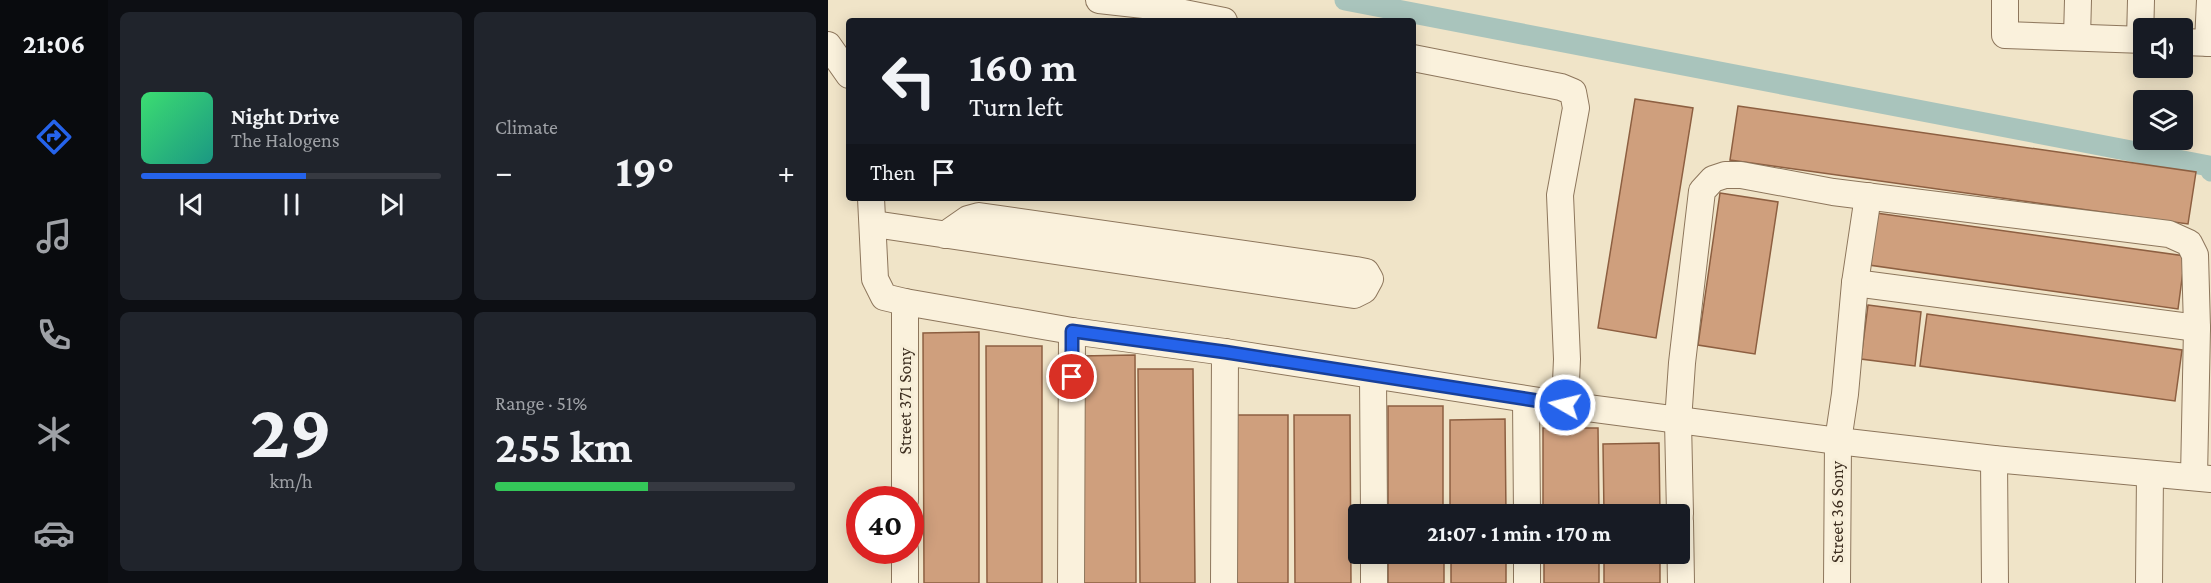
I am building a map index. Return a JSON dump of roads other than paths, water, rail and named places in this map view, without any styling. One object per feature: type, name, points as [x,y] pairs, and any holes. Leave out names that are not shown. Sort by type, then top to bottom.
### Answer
[{"type":"street","points":[[1099,0],[1144,5],[1209,18]]},
{"type":"street","points":[[2006,0],[2005,35],[2133,40]]},
{"type":"street","points":[[2077,37],[2078,0]]},
{"type":"street","points":[[2141,0],[2141,18]]},
{"type":"street","points":[[2200,42],[2210,0]]},
{"type":"street","points":[[828,45],[846,71]]},
{"type":"street","points":[[1416,59],[1561,87],[1573,92],[1576,108],[1560,195],[1567,359],[1565,405]]},
{"type":"street","points":[[871,201],[875,279],[884,297],[905,302],[1072,331],[1678,421],[1994,459],[2203,478],[2195,255],[2189,243],[2169,234],[1868,196],[1741,175],[1713,179],[1702,191],[1682,363],[1678,421],[1680,504]]},
{"type":"street","name":"Street 36 Sony","points":[[1837,583],[1838,441],[1845,394],[1855,283],[1868,196]]},
{"type":"street","points":[[874,224],[945,235],[1354,295],[1364,290],[1370,279],[1366,272],[1356,270],[979,216],[968,219],[945,235]]},
{"type":"street","points":[[1855,283],[2197,328]]},
{"type":"street","name":"Street 371 Sony","points":[[905,302],[905,486]]},
{"type":"street","points":[[1071,583],[1072,331]]},
{"type":"street","points":[[1224,583],[1225,352]]},
{"type":"street","points":[[1373,377],[1374,504]]},
{"type":"street","points":[[1526,400],[1527,504]]},
{"type":"street","points":[[1994,459],[1995,583]]},
{"type":"street","points":[[2149,583],[2150,474]]},
{"type":"street","points":[[905,564],[905,583]]},
{"type":"street","points":[[1374,564],[1374,583]]},
{"type":"street","points":[[1527,564],[1527,583]]},
{"type":"street","points":[[1681,564],[1681,583]]},
{"type":"waterway","points":[[1345,0],[2209,166],[2211,171]]}]
